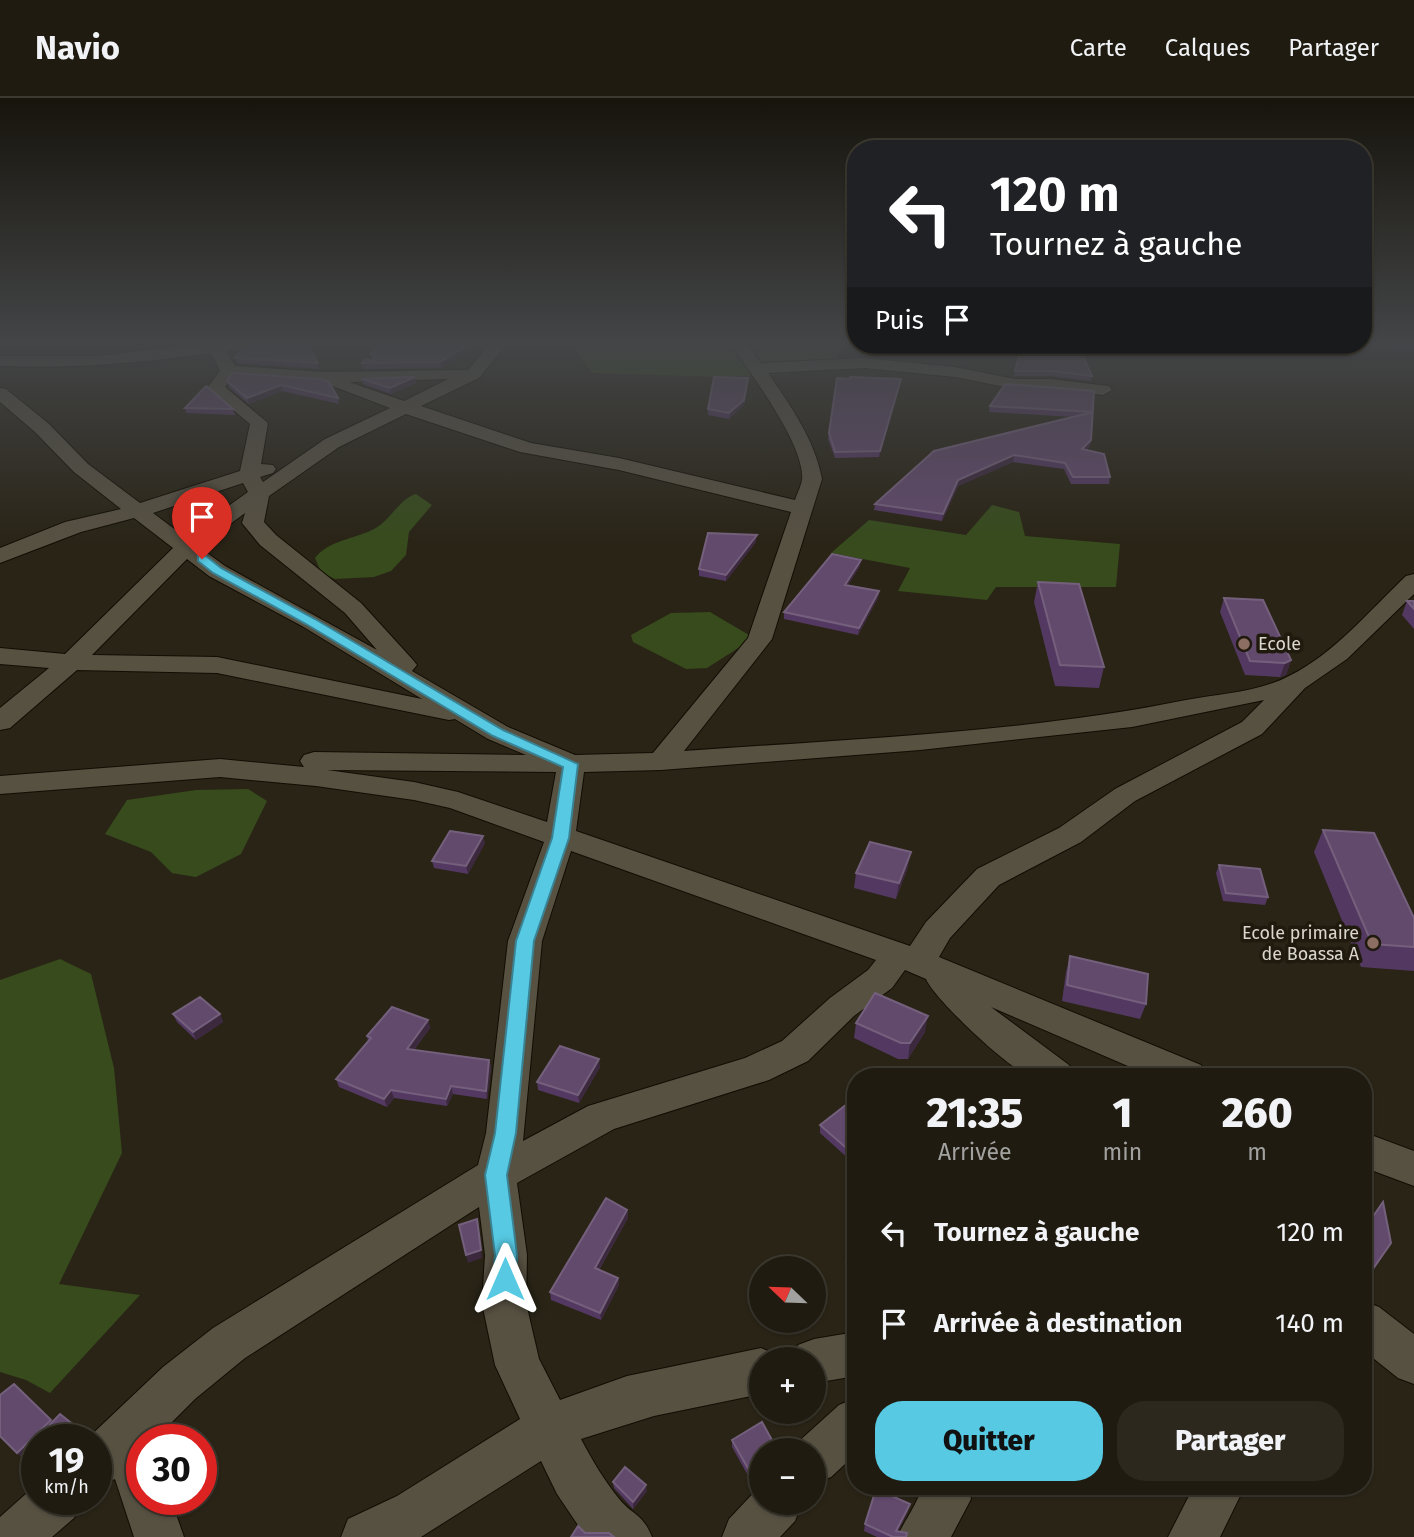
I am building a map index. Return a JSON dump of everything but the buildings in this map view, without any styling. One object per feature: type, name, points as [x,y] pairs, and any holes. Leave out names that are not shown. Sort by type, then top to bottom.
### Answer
[{"type":"street","points":[[18,408],[81,468],[217,571],[311,621],[498,733],[571,764]]},
{"type":"street","points":[[243,408],[259,423],[253,523],[268,540],[353,608],[426,689]]},
{"type":"street","points":[[0,556],[73,527],[254,484],[403,408]]},
{"type":"street","points":[[408,408],[527,448],[619,464],[801,508]]},
{"type":"street","points":[[661,761],[760,639],[812,480],[812,470],[780,408]]},
{"type":"street","points":[[0,722],[71,662],[187,546],[254,484]]},
{"type":"street","points":[[112,1450],[179,1383],[229,1343],[496,1175],[602,1117],[746,1074],[795,1051],[842,1007],[880,979],[918,963],[939,930],[988,877],[1070,835],[1125,795],[1252,728],[1298,682],[1338,654],[1414,580]]},
{"type":"street","points":[[0,656],[71,662],[217,665],[470,716]]},
{"type":"street","points":[[0,785],[294,761],[571,764],[661,761],[920,742],[1132,719],[1267,692],[1298,682]]},
{"type":"street","points":[[571,764],[561,838],[525,941],[505,1133],[496,1175],[506,1255],[504,1303],[518,1365],[574,1477],[604,1520],[627,1537]]},
{"type":"street","points":[[220,768],[316,777],[414,791],[458,801],[918,963],[1169,1068]]},
{"type":"street","points":[[918,963],[981,1020],[1045,1068]]},
{"type":"street","points":[[1372,1151],[1411,1161]]},
{"type":"street","points":[[1372,1329],[1414,1362]]},
{"type":"street","points":[[826,1359],[847,1356]]},
{"type":"street","points":[[366,1537],[401,1522],[551,1428],[632,1397],[749,1373]]},
{"type":"street","points":[[826,1449],[847,1430]]},
{"type":"street","points":[[112,1452],[126,1468]]},
{"type":"street","points":[[922,1537],[946,1495]]},
{"type":"street","points":[[1193,1537],[1216,1495]]},
{"type":"street","points":[[15,1537],[39,1515]]},
{"type":"street","points":[[151,1515],[159,1537]]},
{"type":"street","points":[[747,1537],[766,1515]]},
{"type":"green space","points":[[416,494],[432,505],[409,532],[406,555],[391,571],[374,577],[335,579],[321,572],[315,558],[327,547],[374,529],[405,500]]},
{"type":"green space","points":[[992,505],[1019,512],[1025,536],[1120,544],[1116,587],[996,587],[987,600],[898,591],[910,568],[831,553],[869,520],[966,535]]},
{"type":"green space","points":[[710,612],[754,638],[707,668],[686,669],[633,642],[631,635],[671,613]]},
{"type":"green space","points":[[248,789],[267,801],[241,854],[196,877],[172,873],[151,852],[105,834],[127,800],[196,790]]},
{"type":"green space","points":[[60,959],[91,974],[114,1068],[122,1153],[59,1284],[140,1295],[50,1393],[26,1380],[0,1372],[0,980]]},
{"type":"place","name":"Ecole","points":[[1244,644]]},
{"type":"place","name":"Ecole primaire de Boassa A","points":[[1373,943]]},
{"type":"route","points":[[202,559],[217,571],[311,621],[498,733],[571,764],[561,838],[525,941],[505,1133],[496,1175],[506,1255],[505,1279]]}]
